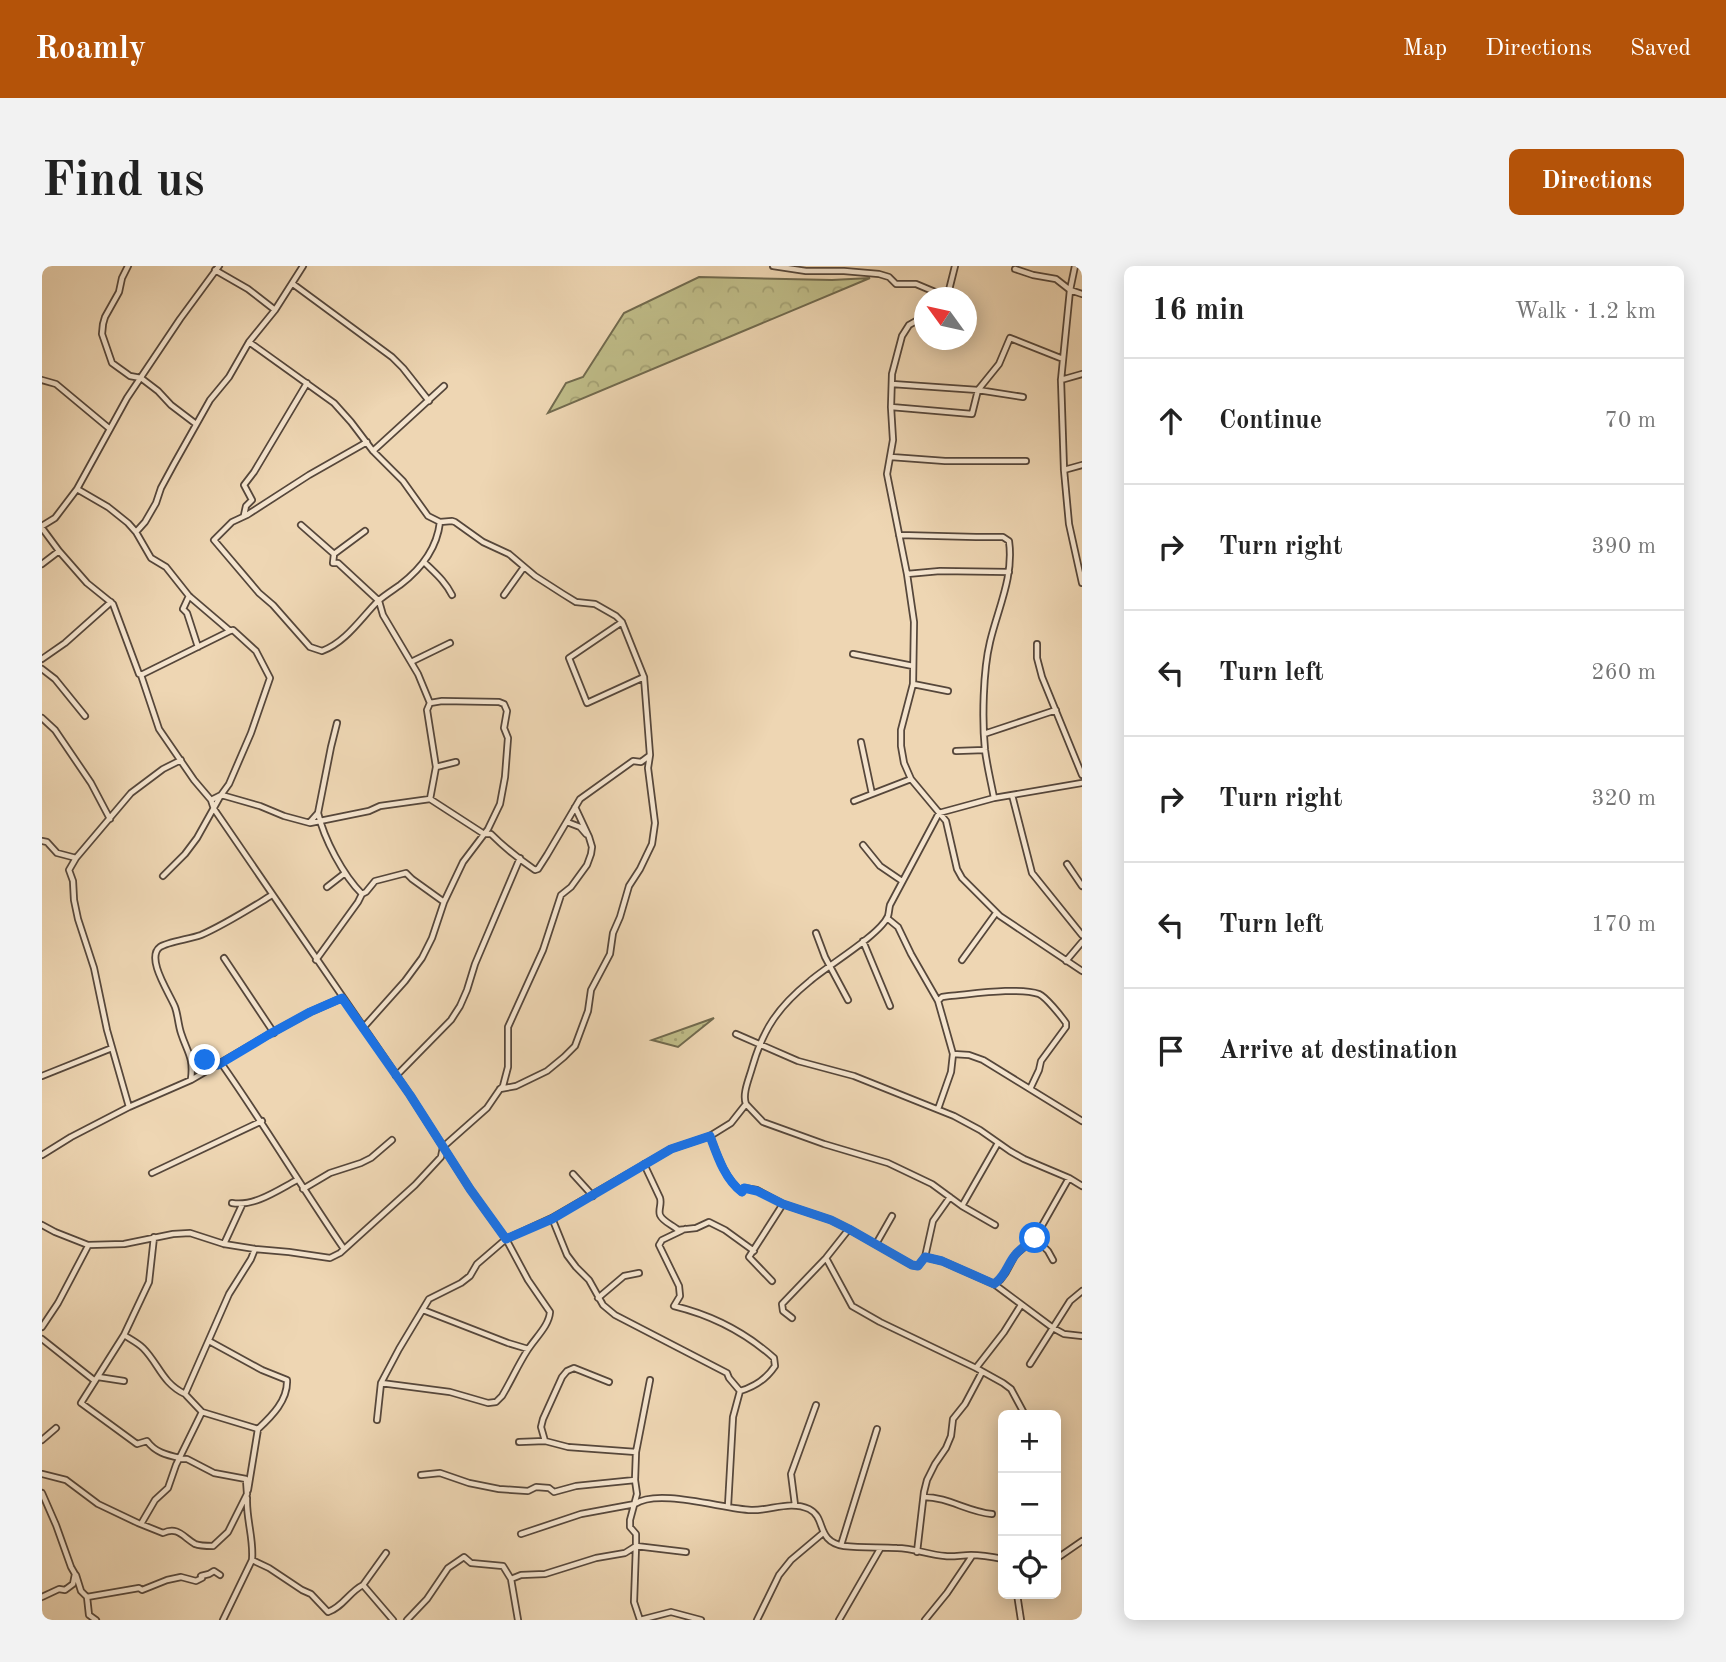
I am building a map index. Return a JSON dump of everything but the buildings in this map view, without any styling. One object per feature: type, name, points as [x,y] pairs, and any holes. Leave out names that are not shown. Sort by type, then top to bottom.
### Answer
[{"type":"street","points":[[128,266],[119,292],[105,317],[102,334],[112,363],[130,376],[141,378],[196,424]]},
{"type":"street","points":[[136,532],[156,503],[161,488],[210,400],[293,284],[302,266]]},
{"type":"street","points":[[773,266],[806,271],[879,274],[892,279],[896,284],[916,284],[923,287]]},
{"type":"street","points":[[950,287],[955,266]]},
{"type":"street","points":[[1075,266],[1061,380],[1069,524],[1082,581]]},
{"type":"street","points":[[275,310],[217,268],[127,398],[77,489],[55,518],[42,527],[87,583],[111,601],[141,675],[159,729],[211,800],[214,809],[506,1239],[528,1280],[550,1311],[549,1319],[496,1402],[488,1403],[450,1392],[381,1383]]},
{"type":"street","points":[[1015,269],[1056,279],[1070,290],[1082,294]]},
{"type":"street","points":[[293,284],[392,357],[429,401]]},
{"type":"street","points":[[914,322],[902,336],[892,374],[893,440],[887,474],[914,622],[913,684],[901,730],[904,763],[911,779],[946,821],[960,875],[996,913],[1082,971]]},
{"type":"street","points":[[891,407],[972,414],[978,390],[999,364],[1010,338],[1063,359]]},
{"type":"street","points":[[249,342],[334,403],[373,451],[403,481],[428,516],[440,522],[455,522],[483,542],[509,554],[576,602],[595,604],[616,616],[622,622],[645,677],[650,755],[648,768],[655,823],[652,844],[644,863],[629,886],[615,928],[610,954],[591,990],[588,1011],[575,1046],[547,1071],[516,1086],[500,1088]]},
{"type":"street","points":[[1061,380],[1082,374]]},
{"type":"street","points":[[42,380],[56,384],[110,429]]},
{"type":"street","points":[[244,515],[246,506],[252,500],[244,485],[307,383]]},
{"type":"street","points":[[892,384],[978,390],[1023,397]]},
{"type":"street","points":[[373,451],[444,386]]},
{"type":"street","points":[[367,442],[232,522],[214,540],[259,593],[314,650],[322,651],[330,648],[359,624],[379,601],[424,562],[438,536],[440,522]]},
{"type":"street","points":[[891,457],[945,461],[1026,461]]},
{"type":"street","points":[[1064,470],[1082,465]]},
{"type":"street","points":[[77,489],[108,507],[128,523],[151,558],[166,567],[189,596],[256,651],[270,678],[236,771],[197,838],[163,876]]},
{"type":"street","points":[[300,525],[334,554]]},
{"type":"street","points":[[365,531],[334,554],[333,563],[338,563],[379,601],[383,615],[411,662],[430,703],[427,710],[436,767],[430,799]]},
{"type":"street","points":[[899,535],[1003,537],[1009,541],[1009,572],[990,643],[985,674],[985,750],[993,798]]},
{"type":"street","points":[[42,564],[59,551]]},
{"type":"street","points":[[424,562],[438,574],[452,595]]},
{"type":"street","points":[[504,595],[524,566]]},
{"type":"street","points":[[907,574],[940,570],[1009,572]]},
{"type":"street","points":[[189,596],[183,609],[187,613],[198,647]]},
{"type":"street","points":[[42,659],[65,643],[111,601]]},
{"type":"street","points":[[622,622],[569,658],[587,703],[645,677]]},
{"type":"street","points":[[141,675],[230,631]]},
{"type":"street","points":[[411,662],[450,643]]},
{"type":"street","points":[[1037,644],[1039,666],[1082,775]]},
{"type":"street","points":[[853,654],[913,666]]},
{"type":"street","points":[[42,669],[55,679],[86,716]]},
{"type":"street","points":[[913,684],[948,691]]},
{"type":"street","points":[[363,1028],[422,958],[463,862],[488,829],[500,804],[508,741],[504,728],[507,710],[504,704],[442,701],[430,703]]},
{"type":"street","points":[[984,734],[1056,710]]},
{"type":"street","points":[[42,719],[55,730],[91,783],[110,819]]},
{"type":"street","points":[[337,723],[318,813],[345,873],[362,894]]},
{"type":"street","points":[[861,742],[872,794]]},
{"type":"street","points":[[956,751],[985,750]]},
{"type":"street","points":[[211,800],[221,795],[310,823],[369,811],[380,806],[430,799],[484,834],[491,834],[512,854],[533,869],[538,869],[581,797],[633,761],[641,762],[650,755]]},
{"type":"street","points":[[129,1107],[94,968],[78,919],[69,870],[131,793],[163,769],[181,760]]},
{"type":"street","points":[[436,767],[456,762]]},
{"type":"street","points":[[854,801],[911,779]]},
{"type":"street","points":[[995,1225],[932,1185],[888,1163],[763,1122],[744,1099],[759,1044],[767,1028],[810,981],[863,941],[887,918],[890,905],[939,813],[993,798],[1082,783]]},
{"type":"street","points":[[1012,795],[1032,873],[1082,935]]},
{"type":"street","points":[[42,1225],[88,1245],[124,1244],[190,1233],[224,1244],[330,1258],[344,1249],[415,1185],[441,1157],[443,1147],[487,1108],[503,1086],[508,1067],[508,1027],[543,950],[561,895],[571,887],[587,865],[591,854],[590,838],[575,807]]},
{"type":"street","points":[[310,823],[318,813]]},
{"type":"street","points":[[567,822],[580,827],[590,838]]},
{"type":"street","points":[[42,841],[47,842],[57,853],[76,858]]},
{"type":"street","points":[[863,845],[880,866],[902,881]]},
{"type":"street","points":[[68,856],[71,865]]},
{"type":"street","points":[[396,1076],[451,1020],[460,1006],[520,858]]},
{"type":"street","points":[[1067,864],[1082,886]]},
{"type":"street","points":[[327,887],[345,873]]},
{"type":"street","points":[[316,960],[362,894],[375,881],[406,873],[444,902]]},
{"type":"street","points":[[191,1080],[190,1054],[181,1035],[176,1009],[157,968],[156,952],[161,946],[189,940],[216,928],[272,895]]},
{"type":"street","points":[[962,960],[996,913]]},
{"type":"street","points":[[887,918],[898,928],[938,1001],[953,1054],[951,1072],[938,1109]]},
{"type":"street","points":[[816,933],[848,1000]]},
{"type":"street","points":[[863,941],[890,1006]]},
{"type":"street","points":[[1066,961],[1082,942]]},
{"type":"street","points":[[224,958],[274,1033]]},
{"type":"street","points":[[938,1001],[949,996],[1021,991],[1041,995],[1066,1023],[1066,1027],[1041,1061],[1040,1070],[1030,1089]]},
{"type":"street","points":[[42,1155],[129,1107],[191,1080],[310,1012],[342,998]]},
{"type":"street","points":[[736,1034],[798,1061],[854,1076],[954,1116],[1024,1159],[1082,1186]]},
{"type":"street","points":[[42,1076],[112,1048]]},
{"type":"street","points":[[190,1054],[220,1064],[262,1121],[297,1180],[344,1249]]},
{"type":"street","points":[[953,1054],[969,1055],[983,1060],[1082,1121]]},
{"type":"street","points":[[377,1420],[381,1383],[429,1299],[470,1276],[477,1264],[506,1239],[552,1219],[671,1149],[710,1136],[731,1123],[746,1104]]},
{"type":"street","points":[[152,1173],[262,1121]]},
{"type":"street","points":[[710,1136],[718,1159],[742,1192],[744,1188],[757,1191],[783,1204],[831,1220],[912,1265],[918,1266],[925,1257],[933,1221],[950,1198]]},
{"type":"street","points":[[303,1189],[330,1173],[370,1158],[391,1140]]},
{"type":"street","points":[[962,1206],[998,1143]]},
{"type":"street","points":[[644,1164],[662,1203],[660,1216],[678,1230],[696,1228],[709,1222],[754,1251]]},
{"type":"street","points":[[573,1174],[593,1196]]},
{"type":"street","points":[[994,1284],[1000,1280],[1016,1255],[1035,1238],[1069,1178]]},
{"type":"street","points":[[232,1203],[242,1205],[297,1180]]},
{"type":"street","points":[[772,1281],[749,1257],[783,1204]]},
{"type":"street","points":[[224,1244],[242,1205]]},
{"type":"street","points":[[876,1244],[892,1216]]},
{"type":"street","points":[[552,1219],[567,1255],[589,1280],[603,1305],[615,1315],[727,1373],[740,1391]]},
{"type":"street","points":[[685,1229],[659,1244],[679,1286],[680,1296],[674,1306],[737,1330],[774,1357],[775,1366],[769,1374],[751,1387],[740,1391]]},
{"type":"street","points":[[792,1318],[783,1311],[782,1304],[826,1258],[849,1229]]},
{"type":"street","points":[[42,1474],[66,1480],[98,1504],[141,1524],[163,1532],[171,1529],[178,1531],[197,1545],[213,1546],[228,1532],[247,1494],[246,1479],[214,1473],[187,1459],[181,1460],[153,1449],[147,1441],[137,1444],[80,1403],[124,1335],[149,1282],[154,1237]]},
{"type":"street","points":[[1035,1238],[1053,1260]]},
{"type":"street","points":[[42,1327],[58,1303],[88,1245]]},
{"type":"street","points":[[185,1394],[229,1294],[255,1249]]},
{"type":"street","points":[[925,1257],[942,1261],[994,1284],[1053,1328],[1064,1334],[1082,1336]]},
{"type":"street","points":[[826,1258],[852,1306],[1003,1383],[1011,1390],[1022,1410]]},
{"type":"street","points":[[598,1298],[624,1276],[639,1273]]},
{"type":"street","points":[[1030,1364],[1070,1301],[1082,1292]]},
{"type":"street","points":[[917,1552],[928,1480],[951,1436],[953,1419],[965,1404],[979,1370],[1021,1305]]},
{"type":"street","points":[[423,1310],[528,1349]]},
{"type":"street","points":[[124,1335],[143,1348],[162,1375],[202,1412],[258,1429]]},
{"type":"street","points":[[42,1339],[97,1379],[124,1381]]},
{"type":"street","points":[[209,1342],[262,1370],[288,1380],[288,1390],[274,1415],[258,1429],[247,1501],[252,1560],[223,1620]]},
{"type":"street","points":[[545,1441],[542,1419],[567,1371],[574,1368],[608,1382]]},
{"type":"street","points":[[650,1380],[636,1452],[637,1494],[630,1520],[630,1527],[636,1534],[634,1602],[640,1620],[671,1612],[701,1620]]},
{"type":"street","points":[[728,1506],[733,1417],[740,1391]]},
{"type":"street","points":[[795,1506],[791,1474],[816,1405]]},
{"type":"street","points":[[141,1524],[155,1500],[168,1488],[202,1412]]},
{"type":"street","points":[[42,1440],[56,1428]]},
{"type":"street","points":[[841,1545],[877,1429]]},
{"type":"street","points":[[519,1442],[545,1441],[568,1447],[636,1452]]},
{"type":"street","points":[[421,1475],[440,1473],[499,1489],[528,1491],[549,1488],[554,1492],[576,1486],[635,1480]]},
{"type":"street","points":[[42,1493],[81,1591],[87,1597],[89,1615],[96,1620]]},
{"type":"street","points":[[924,1497],[954,1502],[971,1511],[992,1514]]},
{"type":"street","points":[[521,1534],[581,1514],[635,1504],[643,1500],[671,1498],[752,1510],[795,1506],[807,1508],[815,1513],[829,1540],[841,1545],[899,1548],[945,1556],[972,1555],[998,1558]]},
{"type":"street","points":[[757,1620],[779,1575],[824,1533]]},
{"type":"street","points":[[1061,1556],[1082,1541]]},
{"type":"street","points":[[511,1578],[545,1574],[596,1558],[625,1553],[636,1546],[686,1552]]},
{"type":"street","points":[[839,1620],[880,1549]]},
{"type":"street","points":[[253,1551],[258,1563]]},
{"type":"street","points":[[252,1560],[311,1594],[328,1612],[340,1606],[355,1589],[363,1585],[386,1553]]},
{"type":"street","points":[[925,1620],[947,1594],[972,1555]]},
{"type":"street","points":[[407,1620],[427,1599],[449,1568],[464,1558],[471,1563],[502,1566],[511,1578],[518,1620]]},
{"type":"street","points":[[87,1597],[139,1588],[142,1591],[152,1585],[181,1577],[195,1581],[214,1571],[220,1575]]},
{"type":"street","points":[[42,1597],[59,1589],[65,1590],[73,1584],[75,1574]]},
{"type":"street","points":[[363,1585],[393,1620]]},
{"type":"street","points":[[1018,1599],[1021,1620]]},
{"type":"green space","points":[[699,277],[832,280],[870,278],[548,413],[566,383],[583,377],[624,313]]},
{"type":"green space","points":[[714,1018],[678,1047],[652,1040]]},
{"type":"route","points":[[205,1060],[218,1065],[310,1012],[342,998],[506,1239],[552,1219],[671,1149],[710,1136],[718,1159],[742,1192],[744,1188],[757,1191],[783,1204],[831,1220],[912,1265],[918,1266],[925,1257],[931,1258],[994,1284],[1006,1272],[1013,1258],[1035,1238]]}]
